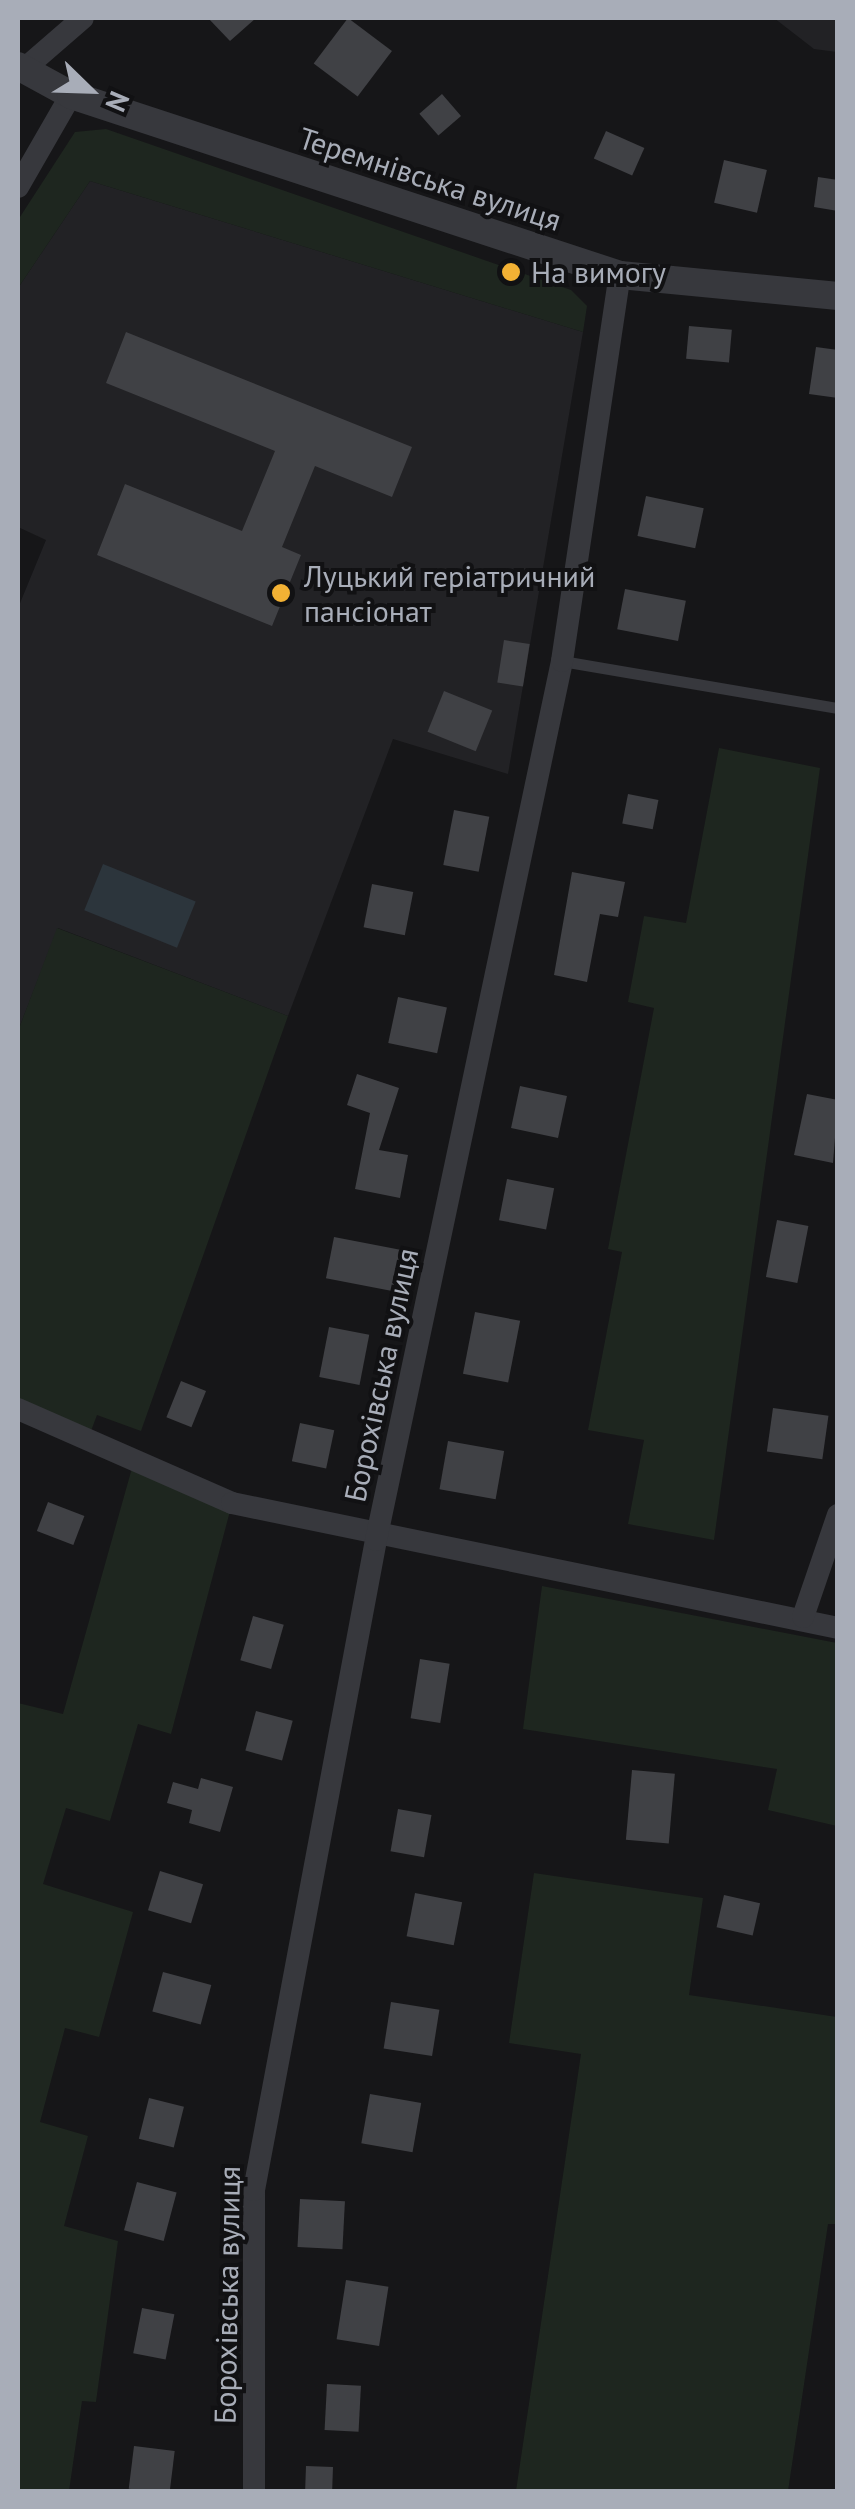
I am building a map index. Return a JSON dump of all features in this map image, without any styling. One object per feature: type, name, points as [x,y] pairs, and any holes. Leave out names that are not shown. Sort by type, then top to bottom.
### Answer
[{"type":"street","points":[[20,68],[82,18]]},
{"type":"street","name":"Теремнівська вулиця","points":[[20,68],[70,96],[620,276],[838,296]]},
{"type":"street","points":[[18,187],[70,96]]},
{"type":"street","name":"Борохівська вулиця","points":[[254,2492],[254,2190],[376,1540],[562,662],[620,276]]},
{"type":"street","points":[[18,1409],[232,1504],[376,1540],[590,1576],[803,1617],[838,1628]]},
{"type":"street","points":[[803,1617],[838,1515]]},
{"type":"lane","points":[[562,662],[838,708]]},
{"type":"shaded area","points":[[774,18],[837,18],[837,52],[814,49]]},
{"type":"shaded area","points":[[106,129],[571,290],[587,306],[583,332],[90,181],[18,288],[18,220],[75,132]]},
{"type":"shaded area","name":"Луцький геріатричний пансіонат","points":[[90,181],[583,332],[508,774],[393,739],[288,1016],[58,928],[18,1031],[18,608],[46,540],[18,527],[18,288]]},
{"type":"shaded area","points":[[719,748],[820,768],[714,1540],[628,1524],[644,1440],[588,1430],[622,1252],[608,1249],[654,1008],[628,1002],[644,916],[686,923]]},
{"type":"shaded area","points":[[103,864],[196,901],[177,948],[84,910]]},
{"type":"shaded area","points":[[57,928],[288,1016],[141,1431],[97,1415],[91,1431],[18,1400],[18,1031]]},
{"type":"shaded area","points":[[132,1468],[230,1511],[171,1734],[138,1724],[110,1821],[66,1808],[43,1884],[133,1912],[99,2037],[65,2028],[40,2122],[88,2136],[64,2226],[118,2241],[96,2402],[82,2401],[69,2491],[18,2491],[18,1703],[63,1714]]},
{"type":"shaded area","points":[[542,1586],[837,1643],[837,1826],[768,1810],[777,1769],[523,1729]]},
{"type":"shaded area","points":[[534,1873],[703,1898],[689,1995],[837,2017],[837,2224],[828,2224],[788,2491],[516,2491],[581,2054],[509,2043]]},
{"type":"building","points":[[208,18],[256,18],[230,41]]},
{"type":"building","points":[[348,18],[392,51],[358,97],[314,64]]},
{"type":"building","points":[[442,94],[461,116],[438,136],[419,114]]},
{"type":"building","points":[[606,131],[644,148],[632,175],[594,158]]},
{"type":"building","points":[[724,160],[767,170],[757,213],[714,203]]},
{"type":"building","points":[[818,177],[838,180],[838,211],[814,207]]},
{"type":"building","points":[[689,326],[732,330],[729,363],[686,359]]},
{"type":"building","points":[[126,332],[412,447],[392,497],[315,466],[282,547],[301,555],[272,626],[97,555],[125,484],[242,531],[275,451],[106,383]]},
{"type":"building","points":[[816,347],[838,350],[838,398],[809,394]]},
{"type":"building","points":[[646,496],[704,508],[695,548],[637,536]]},
{"type":"building","points":[[625,589],[686,601],[678,641],[617,629]]},
{"type":"building","points":[[504,640],[530,644],[523,687],[497,682]]},
{"type":"building","points":[[444,691],[492,710],[476,751],[428,732]]},
{"type":"building","points":[[628,794],[658,800],[653,829],[622,823]]},
{"type":"building","points":[[454,810],[489,817],[479,872],[443,865]]},
{"type":"building","points":[[572,872],[625,882],[618,917],[600,914],[587,982],[554,975]]},
{"type":"building","points":[[372,884],[413,892],[405,935],[364,927]]},
{"type":"building","points":[[398,997],[447,1007],[437,1053],[388,1043]]},
{"type":"building","points":[[357,1074],[399,1088],[379,1150],[408,1155],[400,1198],[355,1189],[370,1113],[347,1105]]},
{"type":"building","points":[[520,1086],[567,1096],[558,1138],[511,1128]]},
{"type":"building","points":[[807,1094],[838,1100],[833,1163],[794,1155]]},
{"type":"building","points":[[507,1179],[554,1188],[546,1229],[499,1220]]},
{"type":"building","points":[[777,1220],[808,1226],[797,1283],[766,1277]]},
{"type":"building","points":[[334,1237],[403,1250],[395,1292],[326,1278]]},
{"type":"building","points":[[475,1312],[520,1321],[508,1383],[463,1374]]},
{"type":"building","points":[[329,1327],[369,1335],[360,1385],[319,1377]]},
{"type":"building","points":[[181,1381],[206,1391],[191,1427],[166,1417]]},
{"type":"building","points":[[773,1408],[828,1416],[822,1459],[767,1452]]},
{"type":"building","points":[[300,1423],[334,1430],[326,1468],[292,1461]]},
{"type":"building","points":[[448,1441],[504,1451],[496,1499],[439,1489]]},
{"type":"building","points":[[48,1502],[84,1516],[73,1545],[37,1531]]},
{"type":"building","points":[[253,1616],[284,1625],[271,1669],[240,1660]]},
{"type":"building","points":[[420,1659],[450,1664],[440,1723],[411,1718]]},
{"type":"building","points":[[256,1711],[293,1721],[282,1760],[245,1751]]},
{"type":"building","points":[[632,1770],[675,1774],[669,1843],[626,1840]]},
{"type":"building","points":[[201,1778],[233,1787],[220,1832],[189,1823],[192,1810],[167,1803],[173,1782],[198,1789]]},
{"type":"building","points":[[398,1809],[431,1815],[424,1857],[391,1851]]},
{"type":"building","points":[[160,1871],[203,1884],[191,1923],[148,1910]]},
{"type":"building","points":[[415,1893],[462,1902],[454,1945],[407,1936]]},
{"type":"building","points":[[724,1895],[760,1903],[753,1935],[717,1927]]},
{"type":"building","points":[[163,1972],[211,1985],[201,2025],[152,2012]]},
{"type":"building","points":[[391,2002],[439,2010],[432,2056],[384,2048]]},
{"type":"building","points":[[370,2094],[421,2103],[413,2152],[361,2143]]},
{"type":"building","points":[[149,2098],[184,2107],[174,2147],[139,2139]]},
{"type":"building","points":[[137,2182],[177,2193],[164,2241],[124,2230]]},
{"type":"building","points":[[300,2199],[345,2201],[342,2249],[297,2247]]},
{"type":"building","points":[[346,2280],[388,2287],[379,2346],[337,2339]]},
{"type":"building","points":[[142,2308],[174,2314],[166,2359],[133,2353]]},
{"type":"building","points":[[327,2384],[361,2386],[359,2432],[325,2430]]},
{"type":"building","points":[[134,2446],[175,2451],[170,2492],[129,2489]]},
{"type":"building","points":[[306,2466],[333,2467],[332,2492],[305,2492]]},
{"type":"place","name":"На вимогу","points":[[511,272]]},
{"type":"place","name":"Луцький геріатричний пансіонат","points":[[281,593]]}]
